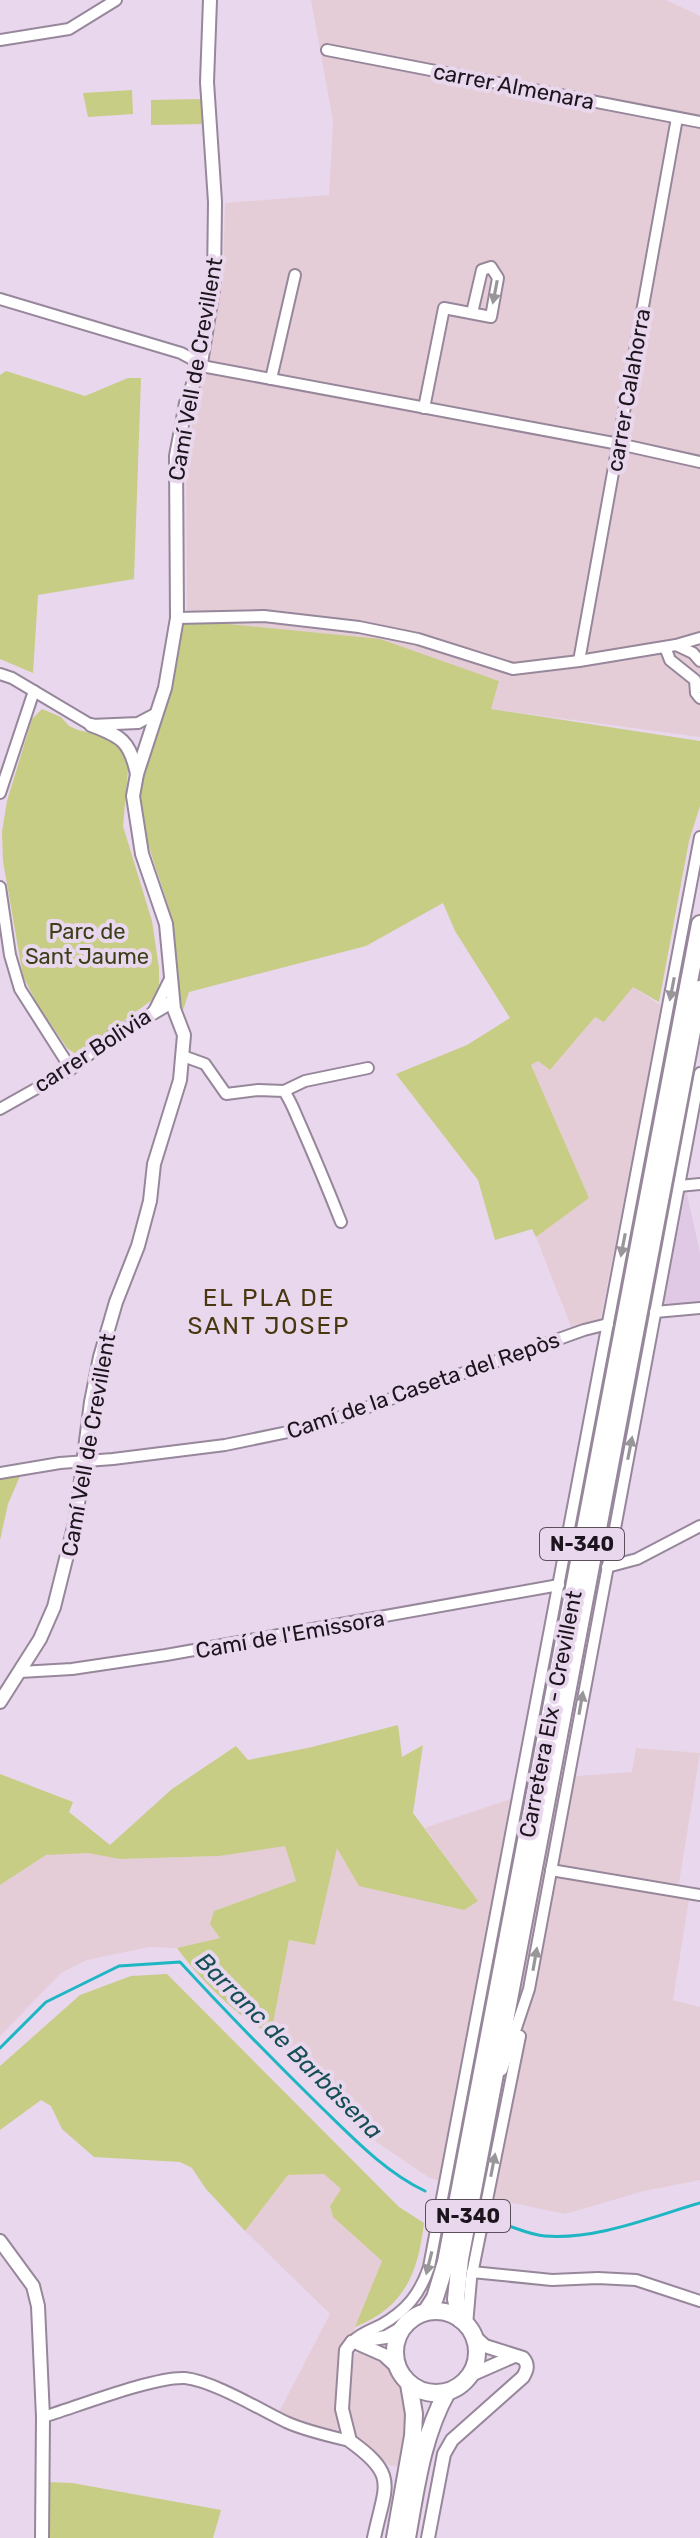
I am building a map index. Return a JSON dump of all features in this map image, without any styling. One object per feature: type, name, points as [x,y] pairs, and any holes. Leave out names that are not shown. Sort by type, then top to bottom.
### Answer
[{"type":"highway","name":"Carretera Elx - Crevillent","points":[[426,2312],[435,2298],[444,2272],[700,924]]},
{"type":"highway","name":"Carretera Elx - Crevillent","points":[[467,2326],[456,2299],[456,2281],[700,989]]},
{"type":"highway","points":[[395,2538],[414,2414],[409,2384],[397,2367],[394,2355],[397,2338],[413,2318],[426,2312],[439,2311],[467,2326]]},
{"type":"highway","name":"N-340","points":[[467,2326],[477,2355],[471,2375]]},
{"type":"highway","points":[[409,2384],[429,2393],[447,2392],[471,2375]]},
{"type":"highway","points":[[407,2538],[428,2434],[447,2392]]},
{"type":"street","points":[[0,40],[69,29],[116,0]]},
{"type":"street","name":"Camí Vell de Crevillent","points":[[0,1702],[40,1639],[54,1607],[76,1519],[100,1357],[150,1201],[154,1164],[180,1080],[183,1056],[184,1035],[173,1001],[166,924],[140,839],[133,796],[137,774],[165,688],[177,618],[176,456],[186,403],[201,363],[214,283],[216,244],[207,82],[210,0]]},
{"type":"street","name":"carrer Almenara","points":[[327,50],[700,122]]},
{"type":"street","name":"carrer Calahorra","points":[[579,661],[677,118]]},
{"type":"street","points":[[424,408],[444,308],[491,317],[498,278],[491,267],[482,270],[472,313]]},
{"type":"street","points":[[271,379],[295,275]]},
{"type":"street","points":[[0,299],[181,353],[207,367],[700,462]]},
{"type":"street","points":[[281,343],[281,372],[289,383]]},
{"type":"street","points":[[177,618],[264,616],[359,627],[418,639],[513,669],[670,646],[700,638]]},
{"type":"street","points":[[670,646],[693,653],[700,661]]},
{"type":"street","points":[[670,646],[670,660],[695,680],[696,693],[700,698]]},
{"type":"street","points":[[0,674],[91,725],[113,733],[128,744],[137,774]]},
{"type":"street","points":[[0,793],[34,691]]},
{"type":"street","points":[[91,725],[138,723],[157,713]]},
{"type":"street","points":[[128,744],[148,741],[141,728],[129,724]]},
{"type":"street","points":[[350,2441],[342,2409],[346,2350],[356,2337],[398,2314],[421,2289],[429,2267],[700,837]]},
{"type":"street","points":[[686,913],[700,876]]},
{"type":"street","points":[[0,887],[5,956],[20,989],[71,1069]]},
{"type":"street","name":"carrer Bolivia","points":[[0,1109],[71,1069],[112,1036],[153,1013],[170,979]]},
{"type":"street","points":[[153,1013],[173,1001]]},
{"type":"street","points":[[183,1056],[205,1064],[226,1094],[284,1091],[305,1081],[368,1068]]},
{"type":"street","points":[[428,2538],[444,2454],[452,2440],[523,2377],[528,2369],[527,2362],[518,2356],[485,2346],[467,2326],[472,2272],[529,1989],[700,1073]]},
{"type":"street","points":[[284,1091],[294,1106],[341,1222]]},
{"type":"street","points":[[679,1186],[700,1184]]},
{"type":"street","points":[[655,1312],[700,1308]]},
{"type":"street","name":"Camí de la Caseta del Repòs","points":[[0,1473],[225,1445],[312,1427],[608,1324]]},
{"type":"street","points":[[607,1567],[637,1559],[700,1526]]},
{"type":"street","name":"Camí de l'Emissora","points":[[20,1672],[72,1669],[164,1656],[559,1585]]},
{"type":"street","points":[[551,1870],[700,1895]]},
{"type":"street","points":[[488,2114],[529,1989]]},
{"type":"street","points":[[465,2163],[471,2049]]},
{"type":"street","points":[[0,2241],[33,2286],[38,2306],[42,2350],[42,2538]]},
{"type":"street","points":[[472,2272],[552,2280],[636,2280],[700,2301]]},
{"type":"street","points":[[352,2342],[386,2337],[402,2328]]},
{"type":"street","points":[[352,2342],[370,2347],[397,2367]]},
{"type":"street","points":[[471,2375],[503,2359],[518,2356]]},
{"type":"street","points":[[43,2417],[142,2386],[187,2378],[289,2423],[350,2441],[374,2458],[383,2470],[385,2482],[374,2538]]},
{"type":"shaded area","points":[[311,0],[666,0],[700,16],[700,737],[491,709],[499,680],[187,620],[186,453],[223,280],[225,203],[329,195],[333,121]]},
{"type":"shaded area","points":[[633,987],[662,1006],[598,1332],[574,1334],[536,1237],[589,1198],[531,1065],[538,1061],[550,1070],[595,1017],[604,1021]]},
{"type":"shaded area","points":[[686,1190],[700,1253],[700,1303],[663,1304]]},
{"type":"shaded area","points":[[636,1748],[700,1753],[679,1883],[689,1899],[673,2000],[700,2007],[700,2180],[644,2191],[565,2214],[498,2200],[428,2177],[360,2131],[271,2034],[289,1940],[315,1945],[337,1847],[477,1900],[425,1828],[578,1776],[632,1772]]},
{"type":"shaded area","points":[[285,1845],[296,1881],[214,1911],[220,1938],[177,1948],[149,1947],[87,1960],[61,1973],[0,2036],[0,1885],[46,1855],[85,1850],[120,1859],[219,1856]]},
{"type":"shaded area","points":[[324,2174],[341,2189],[330,2206],[333,2217],[382,2261],[353,2333],[343,2346],[343,2355],[374,2351],[388,2365],[407,2397],[409,2418],[401,2467],[389,2465],[351,2432],[333,2429],[319,2431],[279,2412],[330,2314],[245,2231],[288,2175]]},
{"type":"green space","points":[[132,90],[133,114],[88,117],[83,93]]},
{"type":"green space","points":[[202,99],[202,124],[151,125],[151,100]]},
{"type":"green space","points":[[6,371],[85,396],[128,378],[141,378],[134,579],[38,595],[33,673],[0,659],[0,375]]},
{"type":"green space","points":[[187,620],[380,639],[499,681],[491,709],[700,741],[700,806],[689,841],[659,1002],[633,987],[604,1022],[595,1017],[550,1070],[538,1061],[531,1065],[589,1198],[536,1237],[532,1229],[495,1240],[478,1180],[396,1074],[467,1045],[510,1018],[455,931],[443,903],[366,946],[189,992],[182,1013],[175,982],[176,946],[168,905],[144,832],[140,800],[141,778],[170,689],[182,626]]},
{"type":"green space","name":"Parc de Sant Jaume","points":[[42,709],[61,717],[78,730],[107,737],[120,747],[127,759],[123,826],[152,921],[159,968],[159,985],[152,1000],[82,1051],[74,1053],[67,1048],[37,1004],[23,976],[3,861],[2,832],[7,801],[32,719]]},
{"type":"green space","points":[[23,1469],[8,1504],[0,1540],[0,1472]]},
{"type":"green space","points":[[398,1725],[402,1757],[423,1745],[413,1813],[478,1901],[464,1910],[359,1886],[337,1848],[315,1945],[289,1940],[271,2034],[245,2018],[220,1996],[177,1948],[220,1938],[210,1924],[214,1911],[296,1881],[285,1846],[219,1856],[120,1859],[88,1853],[46,1855],[0,1885],[0,1774],[73,1802],[69,1812],[110,1845],[172,1789],[236,1746],[248,1760]]},
{"type":"green space","points":[[167,1974],[399,2207],[424,2223],[418,2258],[406,2286],[386,2309],[372,2319],[355,2327],[382,2261],[333,2217],[330,2206],[341,2189],[324,2174],[288,2175],[245,2231],[206,2189],[192,2168],[180,2162],[94,2157],[62,2129],[51,2106],[41,2100],[0,2130],[0,2066],[80,1995],[131,1976]]},
{"type":"green space","points":[[72,2483],[221,2510],[213,2538],[35,2538],[37,2484]]},
{"type":"waterway","name":"Barranc de Barbàsena","points":[[0,2048],[46,2002],[119,1966],[180,1962],[267,2054],[357,2142],[396,2174],[425,2191]]},
{"type":"waterway","name":"Barranc de Barbàsena","points":[[503,2224],[540,2235],[584,2234],[624,2226],[700,2203]]},
{"type":"district","name":"EL PLA DE SANT JOSEP","points":[[269,1312]]}]
